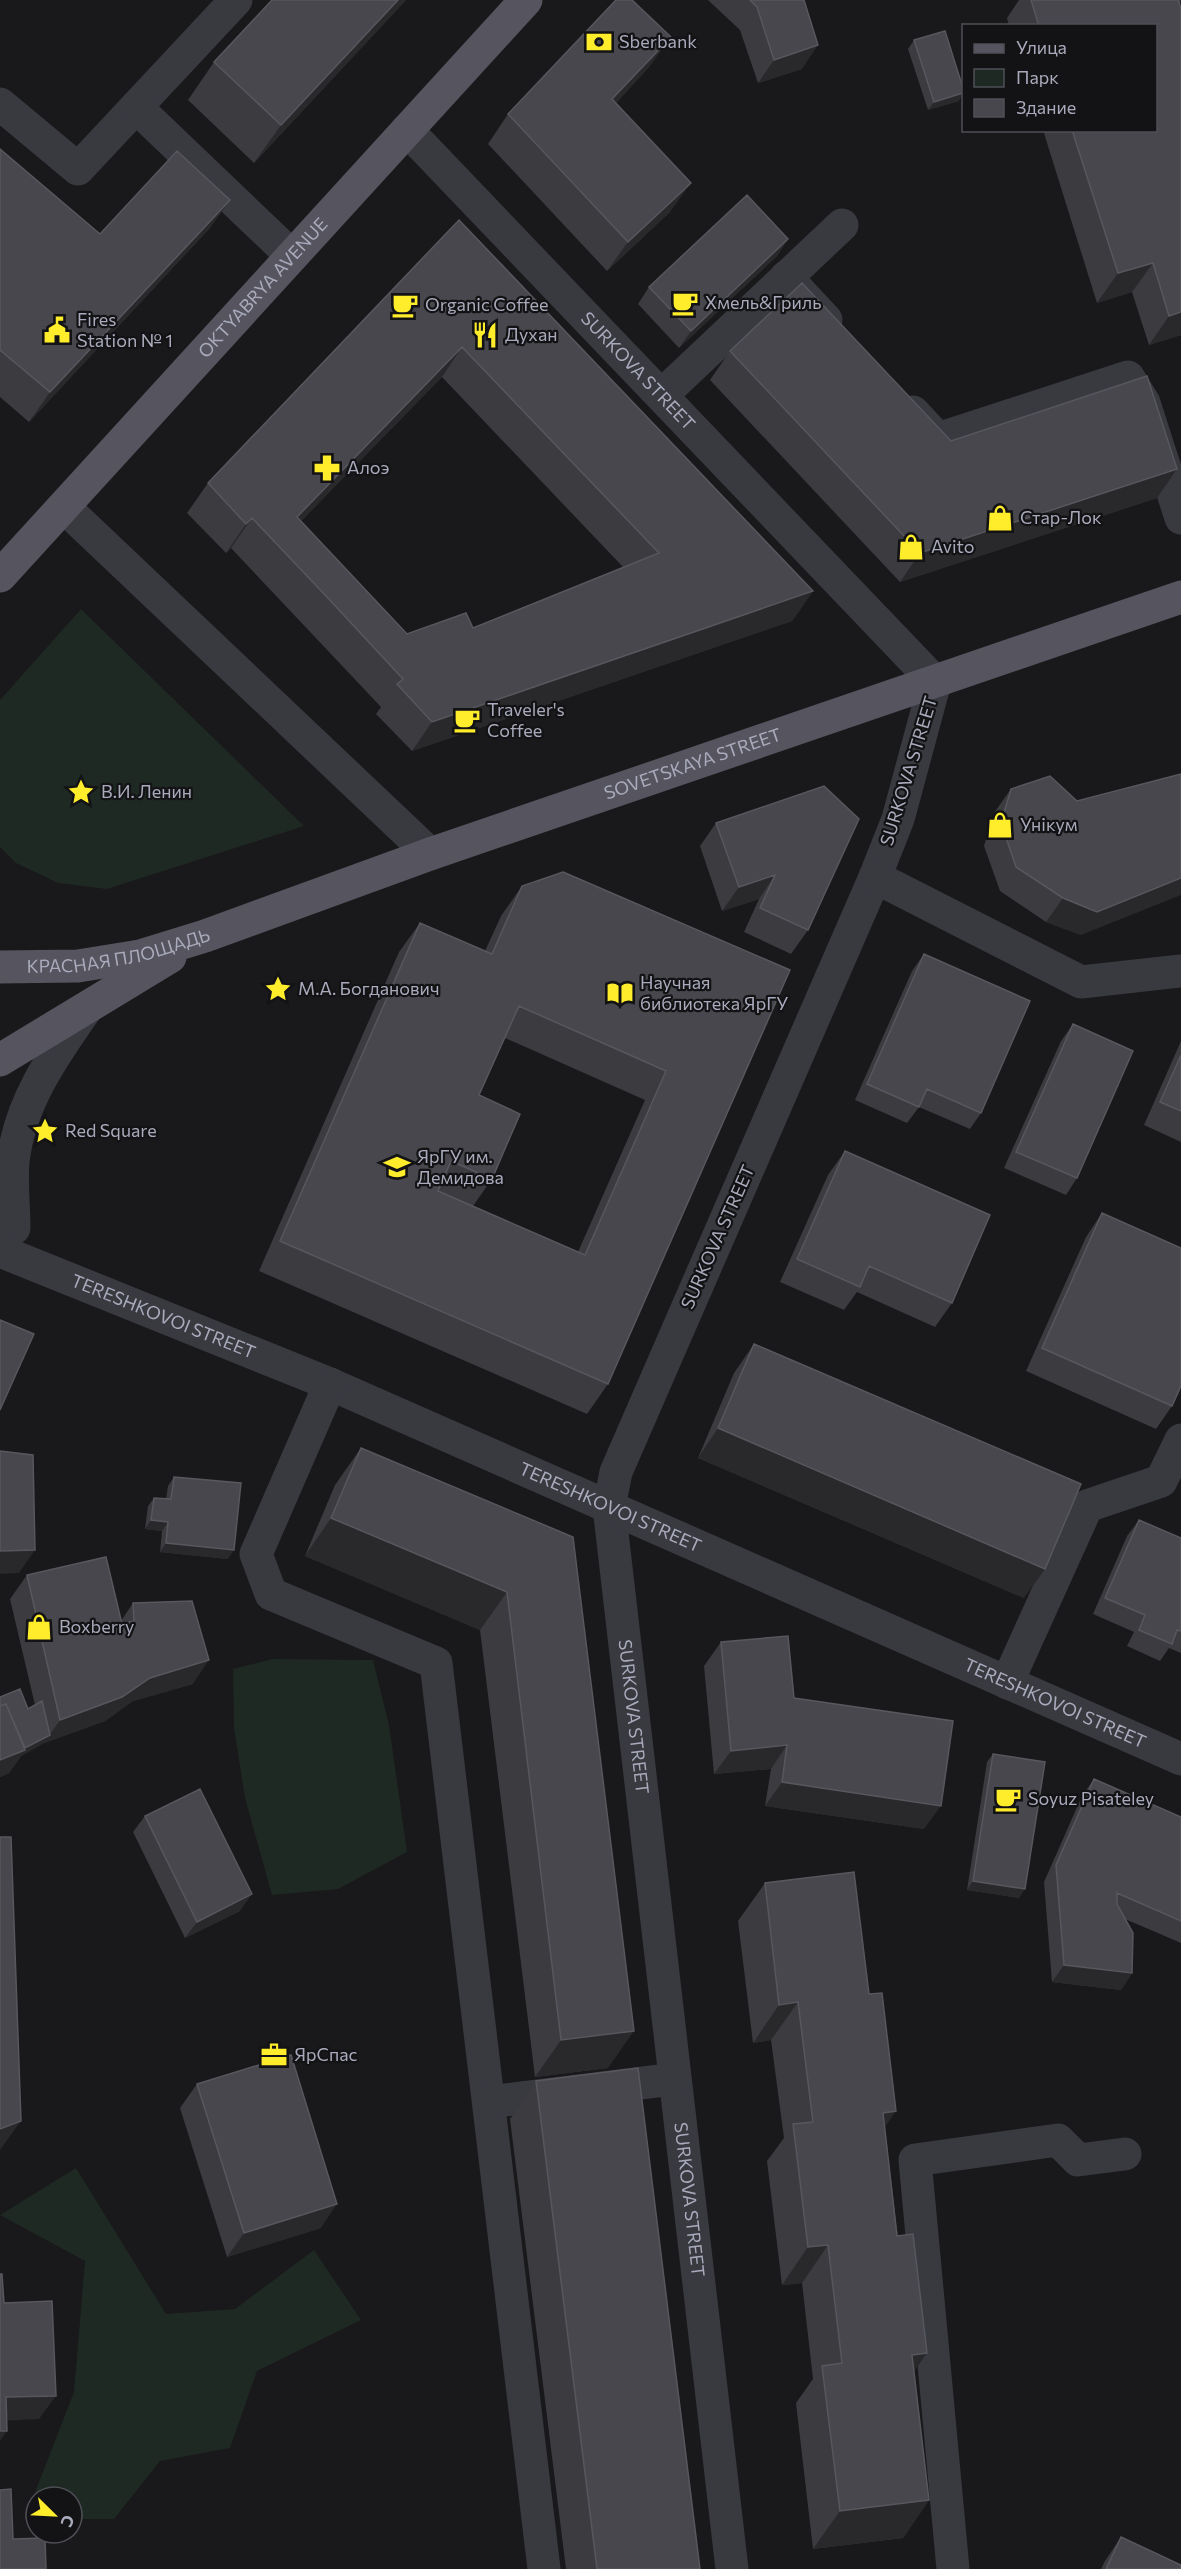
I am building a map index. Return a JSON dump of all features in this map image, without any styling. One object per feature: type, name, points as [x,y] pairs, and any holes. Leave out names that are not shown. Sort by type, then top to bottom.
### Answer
[{"type":"main road","name":"OKTYABRYA AVENUE","points":[[0,576],[526,0]]},
{"type":"main road","name":"SOVETSKAYA STREET","points":[[205,936],[430,854],[1181,597]]},
{"type":"main road","name":"КРАСНАЯ ПЛОЩАДЬ","points":[[0,967],[78,966],[140,956],[205,936]]},
{"type":"main road","name":"КРАСНАЯ ПЛОЩАДЬ","points":[[0,1060],[205,936]]},
{"type":"street","points":[[0,104],[78,169],[236,0]]},
{"type":"street","points":[[136,107],[292,256]]},
{"type":"street","name":"SURKOVA STREET","points":[[407,130],[935,682],[898,819],[875,877],[616,1472],[609,1507],[732,2569]]},
{"type":"street","points":[[662,395],[842,225]]},
{"type":"street","points":[[786,277],[850,345]]},
{"type":"street","points":[[890,388],[938,439],[1128,377],[1144,403],[1181,518]]},
{"type":"street","points":[[64,507],[430,854]]},
{"type":"street","points":[[875,877],[1081,982],[1181,971]]},
{"type":"street","name":"КРАСНАЯ ПЛОЩАДЬ","points":[[34,1263],[5,1228],[19,1131],[31,1095],[54,1056],[86,1010]]},
{"type":"street","name":"TERESHKOVOI STREET","points":[[34,1263],[330,1384],[1181,1759]]},
{"type":"street","points":[[330,1384],[256,1554],[271,1594],[436,1663],[544,2569]]},
{"type":"street","points":[[1007,1683],[1087,1506],[1161,1481],[1181,1440]]},
{"type":"street","points":[[489,2102],[675,2079]]},
{"type":"street","points":[[953,2569],[915,2160],[1058,2140],[1078,2160],[1125,2154]]},
{"type":"green space","points":[[81,609],[304,826],[107,889],[58,883],[16,863],[0,847],[0,700]]},
{"type":"green space","points":[[273,1659],[373,1660],[389,1725],[407,1852],[338,1889],[272,1895],[245,1798],[234,1728],[233,1669]]},
{"type":"green space","points":[[76,2168],[166,2314],[235,2309],[314,2250],[361,2320],[257,2371],[230,2448],[160,2461],[114,2519],[84,2519],[84,2485],[38,2485],[74,2392],[85,2261],[0,2215]]},
{"type":"building","points":[[272,0],[398,0],[281,125],[214,62]]},
{"type":"building","points":[[616,0],[632,0],[671,37],[612,99],[691,183],[628,242],[508,114]]},
{"type":"building","points":[[750,0],[804,0],[818,45],[774,60],[757,7]]},
{"type":"building","points":[[1031,0],[1178,0],[1181,8],[1181,312],[1169,316],[1153,263],[1118,273],[1073,132],[1157,132],[1157,24],[1038,24]]},
{"type":"building","points":[[945,31],[962,85],[962,93],[934,102],[914,40]]},
{"type":"building","name":"Fires Station № 1","points":[[0,149],[100,234],[177,151],[230,200],[50,392],[0,350]]},
{"type":"building","points":[[747,195],[788,239],[691,331],[649,287]]},
{"type":"building","points":[[459,220],[813,591],[432,722],[397,684],[403,679],[326,596],[252,518],[246,524],[208,483]],"holes":[[[462,347],[659,553],[473,628],[466,613],[407,634],[297,517]]]},
{"type":"building","points":[[802,283],[951,441],[1147,376],[1177,469],[920,553],[730,351]]},
{"type":"building","points":[[1181,774],[1181,878],[1097,912],[1063,898],[1016,867],[1001,823],[1011,789],[1050,776],[1077,801]]},
{"type":"building","points":[[824,786],[859,819],[808,930],[760,908],[775,875],[739,887],[716,823]]},
{"type":"building","name":"ЯрГУ им. Демидова","points":[[563,872],[790,970],[608,1384],[280,1241],[420,923],[492,954],[522,886]],"holes":[[[519,1006],[666,1071],[585,1255],[438,1191],[451,1161],[492,1179],[520,1114],[479,1095]]]},
{"type":"building","points":[[924,954],[1030,1001],[981,1113],[927,1089],[919,1107],[867,1084]]},
{"type":"building","points":[[1073,1024],[1133,1051],[1077,1178],[1016,1152]]},
{"type":"building","points":[[1181,1055],[1181,1111],[1160,1102]]},
{"type":"building","points":[[845,1151],[990,1215],[952,1303],[869,1266],[860,1287],[797,1259]]},
{"type":"building","points":[[1102,1213],[1181,1248],[1181,1386],[1172,1406],[1042,1348]]},
{"type":"building","points":[[0,1320],[34,1334],[0,1410]]},
{"type":"building","points":[[754,1344],[1081,1484],[1045,1569],[718,1428]]},
{"type":"building","points":[[361,1448],[573,1537],[634,2031],[561,2040],[507,1592],[331,1518]]},
{"type":"building","points":[[0,1451],[33,1455],[35,1550],[0,1551]]},
{"type":"building","points":[[174,1477],[241,1483],[234,1550],[166,1543],[168,1522],[151,1520],[154,1498],[171,1499]]},
{"type":"building","points":[[1139,1520],[1181,1538],[1181,1631],[1177,1630],[1172,1644],[1139,1630],[1145,1615],[1105,1598]]},
{"type":"building","points":[[106,1557],[122,1624],[134,1621],[133,1603],[192,1601],[209,1660],[150,1678],[122,1697],[60,1720],[27,1575]]},
{"type":"building","points":[[788,1636],[794,1698],[953,1721],[941,1806],[782,1782],[787,1745],[731,1751],[721,1642]]},
{"type":"building","points":[[20,1689],[28,1709],[42,1701],[50,1735],[25,1748],[6,1704],[0,1706],[0,1697]]},
{"type":"building","points":[[6,1704],[25,1750],[0,1760],[0,1706]]},
{"type":"building","points":[[993,1754],[1045,1762],[1025,1889],[973,1881]]},
{"type":"building","points":[[1094,1779],[1181,1817],[1181,1921],[1117,1893],[1117,1904],[1133,1933],[1132,1973],[1064,1965],[1056,1865]]},
{"type":"building","points":[[200,1789],[252,1894],[197,1922],[145,1816]]},
{"type":"building","points":[[0,1837],[11,1837],[21,2121],[0,2129]]},
{"type":"building","points":[[854,1872],[869,1994],[882,1993],[896,2111],[883,2113],[897,2236],[913,2234],[927,2353],[912,2355],[929,2500],[840,2511],[822,2366],[842,2363],[828,2245],[808,2247],[793,2124],[813,2122],[798,2002],[779,2005],[765,1883]]},
{"type":"building","points":[[291,2055],[337,2204],[244,2233],[197,2084]]},
{"type":"building","points":[[638,2068],[700,2569],[597,2569],[536,2081]]},
{"type":"building","points":[[0,2274],[2,2274],[4,2303],[52,2301],[56,2396],[6,2397],[7,2431],[0,2431]]},
{"type":"building","points":[[11,2489],[13,2539],[24,2539],[24,2545],[45,2545],[46,2569],[0,2569],[0,2490]]},
{"type":"building","points":[[1121,2537],[1181,2565],[1181,2569],[1106,2569]]},
{"type":"place","name":"Sberbank","points":[[599,42]]},
{"type":"place","name":"Хмель&Гриль","points":[[685,303]]},
{"type":"place","name":"Organic Coffee","points":[[405,305]]},
{"type":"place","name":"Fires Station № 1","points":[[57,330]]},
{"type":"place","name":"Духан","points":[[485,335]]},
{"type":"place","name":"Алоэ","points":[[327,468]]},
{"type":"place","name":"Стар-Лок","points":[[1000,518]]},
{"type":"place","name":"Avito","points":[[911,547]]},
{"type":"place","name":"Traveler's Coffee","points":[[467,720]]},
{"type":"place","name":"В.И. Ленин","points":[[81,792]]},
{"type":"place","name":"Унiкум","points":[[1000,825]]},
{"type":"place","name":"М.А. Богданович","points":[[278,989]]},
{"type":"place","name":"Научная библиотека ЯрГУ","points":[[620,993]]},
{"type":"place","name":"Red Square","points":[[45,1131]]},
{"type":"place","name":"ЯрГУ им. Демидова","points":[[397,1167]]},
{"type":"place","name":"Boxberry","points":[[39,1627]]},
{"type":"place","name":"Soyuz Pisateley","points":[[1008,1799]]},
{"type":"place","name":"ЯрСпас","points":[[274,2055]]}]
